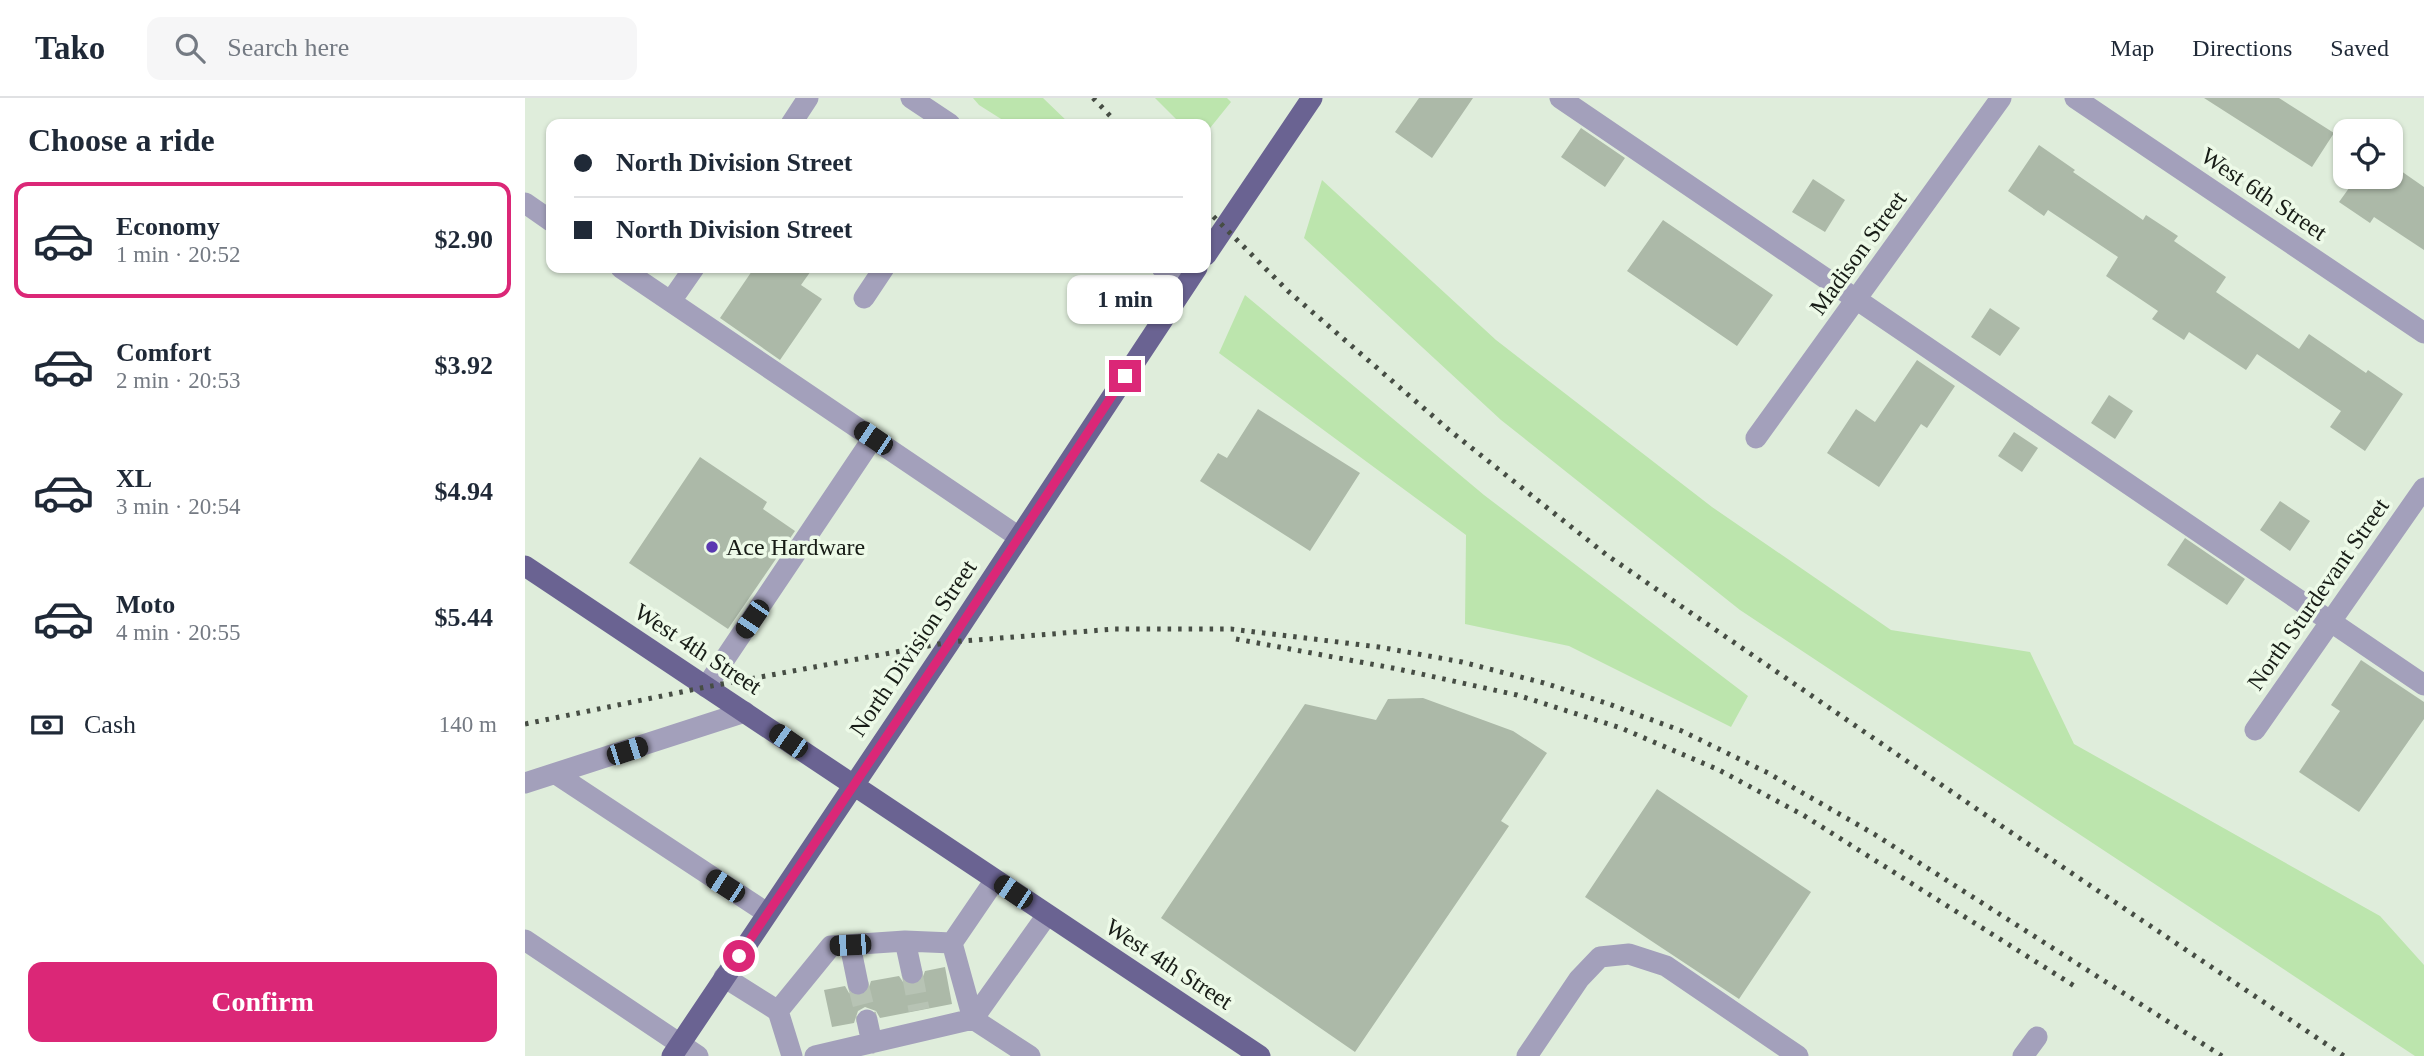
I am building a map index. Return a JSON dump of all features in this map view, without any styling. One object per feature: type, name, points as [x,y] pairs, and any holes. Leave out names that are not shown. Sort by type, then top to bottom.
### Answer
[{"type":"main road","points":[[1211,248],[1312,98]]},
{"type":"main road","name":"North Division Street","points":[[676,1050],[950,642],[1191,276]]},
{"type":"main road","name":"West 4th Street","points":[[525,566],[1260,1056]]},
{"type":"street","points":[[794,119],[808,98]]},
{"type":"street","points":[[911,98],[942,119]]},
{"type":"street","points":[[1560,98],[2424,685]]},
{"type":"street","name":"Madison Street","points":[[1756,438],[2001,98]]},
{"type":"street","name":"West 6th Street","points":[[2075,98],[2424,333]]},
{"type":"street","points":[[525,203],[546,218]]},
{"type":"street","points":[[629,273],[1019,537]]},
{"type":"street","points":[[671,301],[691,273]]},
{"type":"street","points":[[864,298],[881,273]]},
{"type":"street","points":[[706,687],[873,438]]},
{"type":"street","name":"North Sturdevant Street","points":[[2255,730],[2424,488]]},
{"type":"street","points":[[525,783],[745,712]]},
{"type":"street","points":[[556,774],[767,914]]},
{"type":"street","points":[[973,1019],[952,943],[995,880]]},
{"type":"street","points":[[973,1019],[1047,915]]},
{"type":"street","points":[[525,940],[676,1050],[698,1056]]},
{"type":"street","points":[[778,1011],[831,946],[905,941],[952,943]]},
{"type":"street","points":[[905,941],[912,973]]},
{"type":"street","points":[[850,945],[858,984]]},
{"type":"street","points":[[1527,1056],[1579,979],[1600,957],[1629,954],[1665,966],[1798,1056]]},
{"type":"street","points":[[724,977],[778,1011],[792,1056]]},
{"type":"street","points":[[815,1056],[872,1043],[921,1020],[973,1019],[1030,1056]]},
{"type":"street","points":[[867,1020],[872,1043]]},
{"type":"street","points":[[2023,1056],[2037,1037]]},
{"type":"green space","points":[[973,98],[1043,98],[1065,119],[1001,119]]},
{"type":"green space","points":[[1155,98],[1227,98],[1231,102],[1211,127],[1211,119],[1176,119]]},
{"type":"green space","points":[[1322,180],[1496,340],[1712,507],[1891,630],[2030,652],[2074,744],[2380,916],[2424,965],[2424,1056],[2415,1056],[1740,610],[1501,420],[1304,238]]},
{"type":"green space","points":[[1245,295],[1484,495],[1748,696],[1731,727],[1569,646],[1465,624],[1466,535],[1219,353]]},
{"type":"building","points":[[1419,98],[1473,98],[1432,158],[1395,132]]},
{"type":"building","points":[[2204,98],[2279,98],[2333,132],[2312,167]]},
{"type":"building","points":[[1581,128],[1625,158],[1605,187],[1561,157]]},
{"type":"building","points":[[2039,145],[2143,220],[2146,215],[2178,236],[2174,241],[2226,277],[2216,292],[2299,349],[2309,334],[2366,373],[2368,370],[2403,394],[2365,451],[2330,427],[2341,411],[2257,354],[2246,370],[2189,332],[2184,340],[2152,319],[2158,311],[2106,276],[2118,257],[2048,210],[2044,216],[2008,191]]},
{"type":"building","points":[[2403,172],[2424,187],[2424,250],[2374,217],[2370,223],[2339,202],[2348,189],[2403,189]]},
{"type":"building","points":[[1813,179],[1845,200],[1825,232],[1792,212]]},
{"type":"building","points":[[1663,220],[1773,295],[1737,346],[1627,271]]},
{"type":"building","points":[[751,273],[809,273],[801,285],[822,299],[780,360],[720,318]]},
{"type":"building","points":[[1990,308],[2020,328],[2000,356],[1971,337]]},
{"type":"building","points":[[1917,360],[1955,386],[1927,428],[1921,424],[1879,487],[1827,453],[1856,409],[1875,422]]},
{"type":"building","points":[[2109,395],[2133,411],[2115,439],[2091,423]]},
{"type":"building","points":[[1258,409],[1360,473],[1310,551],[1200,481],[1218,453],[1227,458]]},
{"type":"building","points":[[2014,432],[2038,448],[2022,472],[1998,456]]},
{"type":"building","name":"Ace Hardware","points":[[700,457],[767,502],[763,509],[795,531],[728,629],[629,563]]},
{"type":"building","points":[[2280,501],[2310,521],[2290,551],[2260,530]]},
{"type":"building","points":[[2185,538],[2245,579],[2227,605],[2167,565]]},
{"type":"building","points":[[2361,660],[2424,702],[2424,719],[2359,812],[2299,772],[2340,711],[2331,705]]},
{"type":"building","points":[[1423,698],[1513,731],[1547,753],[1501,821],[1509,826],[1355,1052],[1161,918],[1305,704],[1376,720],[1388,699]]},
{"type":"building","points":[[1657,789],[1811,892],[1739,999],[1585,897]]},
{"type":"building","points":[[945,967],[952,1004],[880,1018],[876,1011],[865,1007],[858,1011],[854,1023],[832,1027],[824,990],[845,986],[849,993],[860,997],[867,993],[871,981],[899,976],[903,982],[914,986],[921,982],[925,971]]},
{"type":"tunnel","points":[[912,973],[919,1010]]},
{"type":"tunnel","points":[[858,984],[867,1020]]},
{"type":"railway","points":[[1093,98],[1113,119]]},
{"type":"railway","points":[[1211,214],[1288,291],[1449,430],[1608,556],[2003,827],[2344,1056]]},
{"type":"railway","points":[[525,724],[950,642],[1115,629],[1231,629],[1379,647],[1462,662],[1544,683],[1606,703],[1682,731],[1768,773],[1874,834],[2222,1056]]},
{"type":"railway","points":[[1236,639],[1398,669],[1517,695],[1621,728],[1719,770],[1803,815],[2076,987]]},
{"type":"place","name":"Ace Hardware","points":[[712,547]]},
{"type":"route","points":[[739,956],[1125,376]]}]
